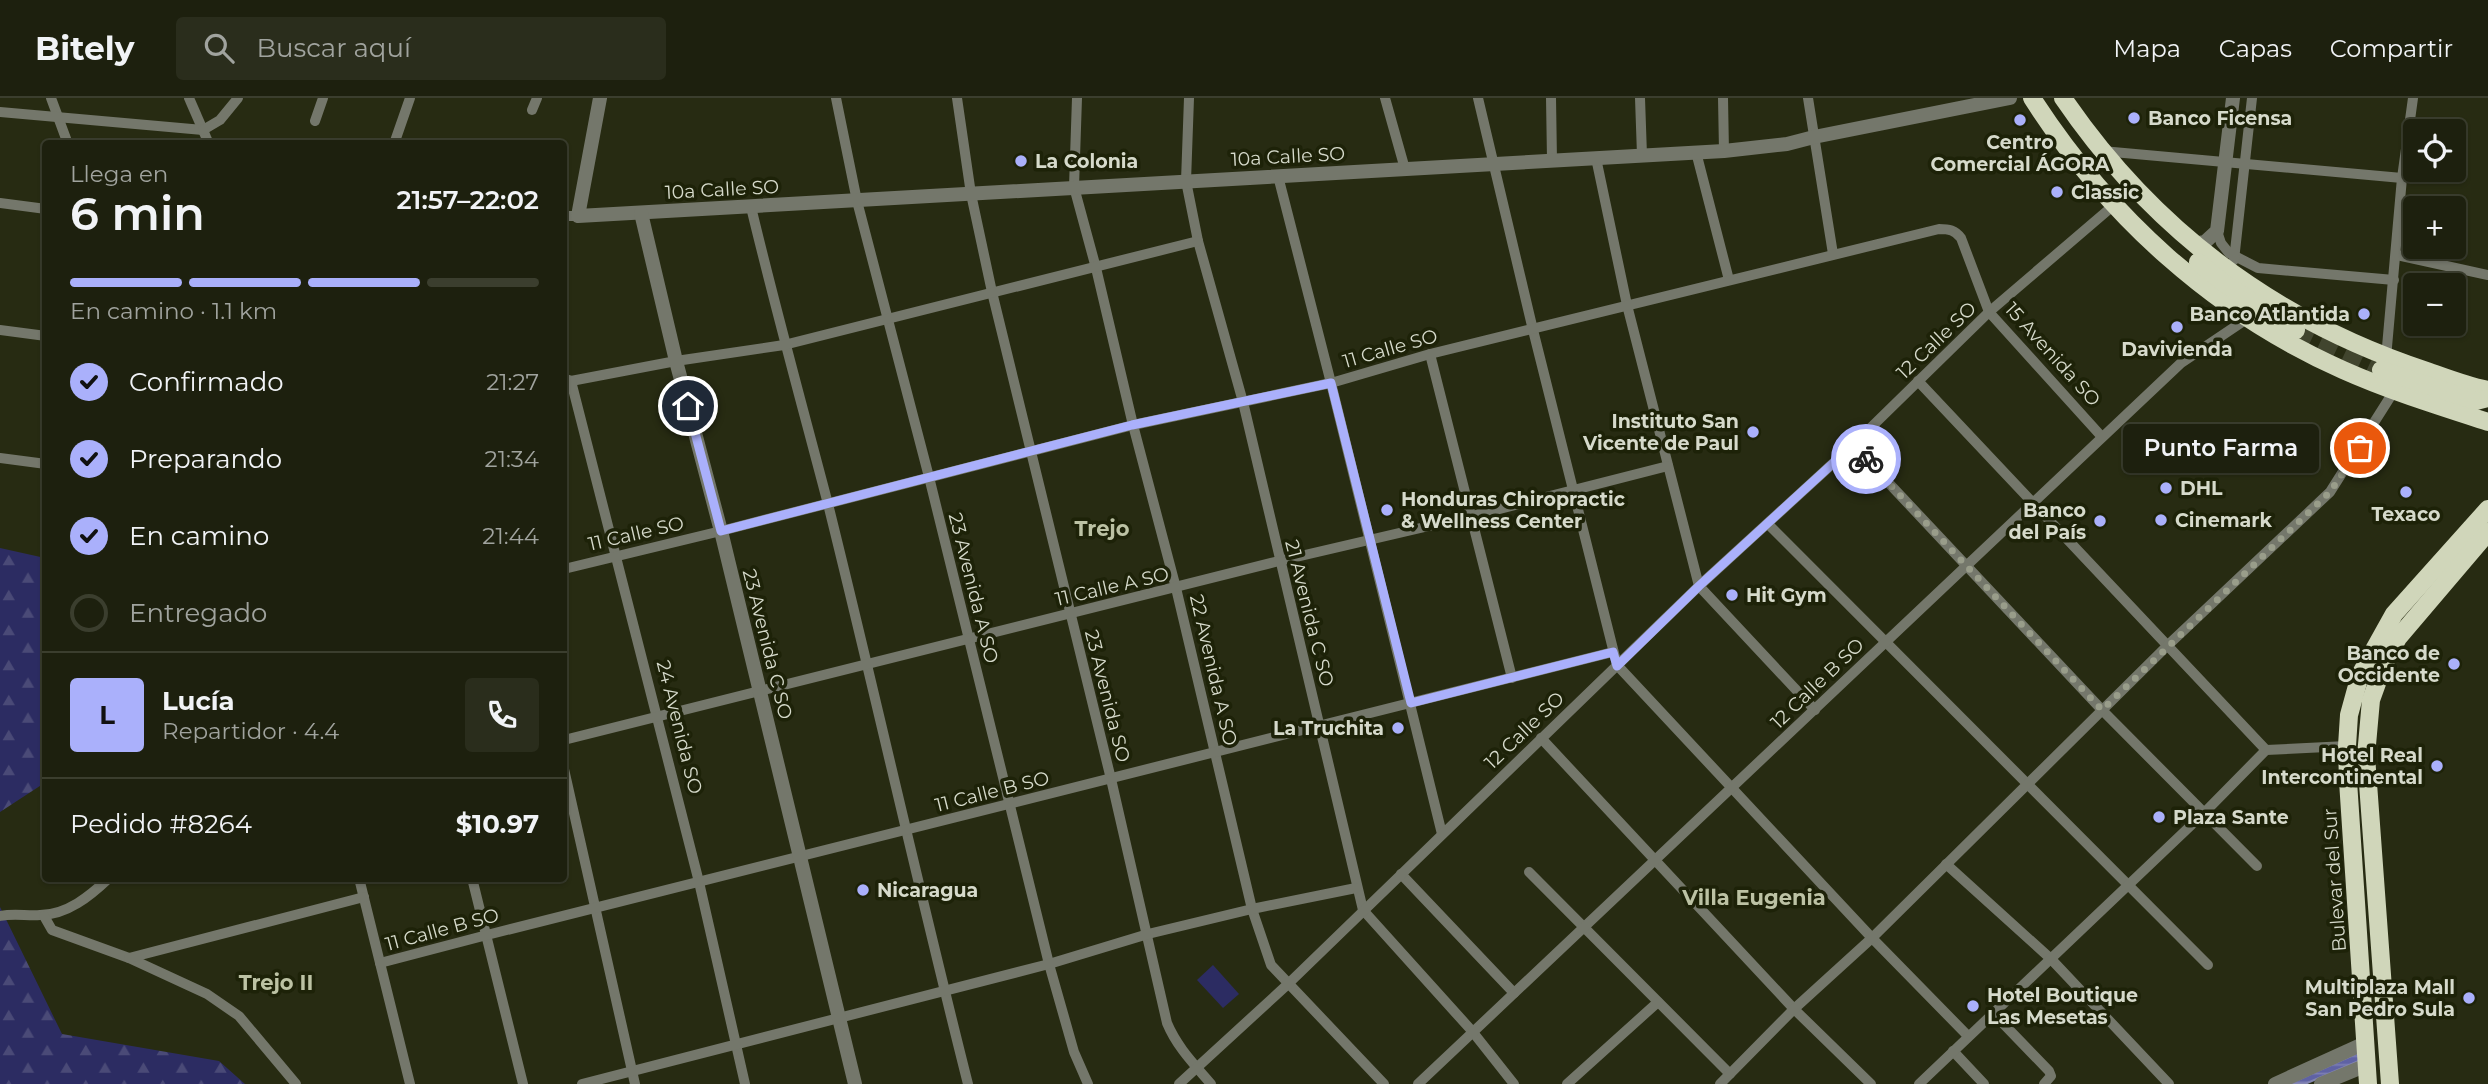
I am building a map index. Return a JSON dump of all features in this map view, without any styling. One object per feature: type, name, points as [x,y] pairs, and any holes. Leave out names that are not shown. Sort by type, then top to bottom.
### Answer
[{"type":"highway","points":[[2032,98],[2083,171],[2114,205],[2191,277],[2248,318],[2342,370],[2484,423]]},
{"type":"highway","points":[[2063,98],[2102,151],[2133,186],[2194,244],[2236,276],[2281,307],[2384,364],[2476,401],[2488,398]]},
{"type":"highway","points":[[2133,186],[2163,230],[2196,260],[2225,284],[2295,330]]},
{"type":"highway","points":[[2384,364],[2488,390]]},
{"type":"highway","name":"Bulevar del Sur","points":[[2368,1084],[2347,746],[2349,715],[2360,675],[2394,614],[2488,509]]},
{"type":"highway","points":[[2389,1084],[2367,756],[2371,700],[2384,664],[2399,638],[2488,532]]},
{"type":"highway","points":[[2361,983],[2374,1025],[2386,1028]]},
{"type":"highway","points":[[2365,1043],[2374,1045],[2380,1053],[2389,1084]]},
{"type":"street","points":[[51,98],[66,140]]},
{"type":"street","points":[[188,98],[207,140]]},
{"type":"street","points":[[0,112],[203,130],[220,120],[238,98]]},
{"type":"street","points":[[315,121],[323,98]]},
{"type":"street","points":[[395,140],[410,98]]},
{"type":"street","points":[[532,110],[537,98]]},
{"type":"street","points":[[571,216],[600,98]]},
{"type":"street","name":"23 Avenida A SO","points":[[836,98],[857,201],[929,477],[1049,964],[1074,1052],[1088,1084]]},
{"type":"street","name":"23 Avenida SO","points":[[957,98],[971,194],[992,292],[1111,779],[1167,1023],[1173,1038],[1211,1084]]},
{"type":"street","name":"22 Avenida A SO","points":[[1077,98],[1074,187],[1096,268],[1132,425],[1177,588],[1252,909],[1271,965],[1384,1084]]},
{"type":"street","name":"21 Avenida C SO","points":[[1189,98],[1186,181],[1198,241],[1244,402],[1279,561],[1363,910],[1472,1031],[1514,1084]]},
{"type":"street","points":[[1385,98],[1405,169]]},
{"type":"street","points":[[1478,98],[1617,666],[1968,1037]]},
{"type":"street","points":[[1551,98],[1552,160]]},
{"type":"street","points":[[1640,98],[1642,155]]},
{"type":"street","points":[[1723,98],[1724,151]]},
{"type":"street","points":[[1808,98],[1833,254]]},
{"type":"street","name":"10a Calle SO","points":[[571,216],[1724,151],[1787,145],[1814,137],[2010,98]]},
{"type":"street","points":[[2233,98],[2217,231],[2221,243],[2234,257],[2259,268],[2394,280]]},
{"type":"street","points":[[2236,276],[2234,257],[2252,98]]},
{"type":"street","points":[[2384,364],[2397,256],[2402,178],[2413,98]]},
{"type":"street","points":[[2102,151],[2402,178]]},
{"type":"street","points":[[1696,152],[1729,279]]},
{"type":"street","points":[[1596,158],[1627,305],[1699,586],[1815,710]]},
{"type":"street","points":[[1278,176],[1442,834]]},
{"type":"street","points":[[0,203],[42,208]]},
{"type":"street","name":"12 Calle SO","points":[[1179,1084],[1288,984],[1699,586],[1853,445],[1989,312],[2114,205]]},
{"type":"street","points":[[751,207],[827,503],[968,1084]]},
{"type":"street","name":"23 Avenida C SO","points":[[640,213],[721,531],[855,1084]]},
{"type":"street","name":"11 Calle SO","points":[[567,568],[1132,425],[1331,383],[1430,354],[1939,229]]},
{"type":"street","name":"15 Avenida SO","points":[[1939,229],[1957,232],[1989,312],[2102,437]]},
{"type":"street","points":[[2194,244],[2205,243],[2217,231]]},
{"type":"street","points":[[567,380],[785,345],[1198,241]]},
{"type":"street","points":[[2397,256],[2488,275]]},
{"type":"street","name":"12 Calle B SO","points":[[1418,1084],[2181,363],[2248,318]]},
{"type":"street","points":[[0,330],[42,335]]},
{"type":"street","points":[[1430,354],[1512,678]]},
{"type":"street","name":"24 Avenida SO","points":[[567,380],[617,555],[699,882],[745,1084]]},
{"type":"street","points":[[1918,381],[2266,750]]},
{"type":"street","points":[[1720,1084],[2167,646],[2330,492],[2394,391]]},
{"type":"street","points":[[1853,445],[2102,710],[2257,866]]},
{"type":"street","points":[[0,458],[42,463]]},
{"type":"street","name":"11 Calle A SO","points":[[567,739],[1668,466]]},
{"type":"street","points":[[1768,524],[2208,965]]},
{"type":"street","name":"11 Calle B SO","points":[[380,964],[487,934],[801,858],[1613,652]]},
{"type":"street","points":[[1541,738],[1794,1009],[1871,1084]]},
{"type":"street","points":[[1919,1084],[2204,813],[2266,750],[2347,746]]},
{"type":"street","points":[[567,783],[635,1084]]},
{"type":"street","points":[[1946,864],[2051,959],[2162,1082]]},
{"type":"street","points":[[1529,872],[1730,1074]]},
{"type":"street","points":[[1401,874],[1514,993]]},
{"type":"street","points":[[0,916],[44,915],[69,907],[89,897],[105,882]]},
{"type":"street","points":[[360,882],[410,1084]]},
{"type":"street","points":[[473,882],[523,1084]]},
{"type":"street","points":[[582,1084],[1049,964],[1148,934],[1356,888]]},
{"type":"street","points":[[129,958],[364,897]]},
{"type":"street","points":[[44,915],[52,930],[129,958],[207,993],[239,1016],[296,1084]]},
{"type":"street","points":[[1567,1084],[1658,1002]]},
{"type":"street","points":[[1993,1013],[2049,1071],[2051,1076],[2044,1084]]},
{"type":"street","points":[[2274,1084],[2365,1043]]},
{"type":"street","points":[[1953,1051],[1984,1084]]},
{"type":"street","points":[[2321,1084],[2367,1065]]},
{"type":"green space","points":[[0,548],[42,557],[42,785],[0,812]]},
{"type":"green space","points":[[0,907],[62,1034],[219,1061],[245,1084],[0,1084]]},
{"type":"green space","points":[[1213,965],[1239,994],[1223,1008],[1197,980]]},
{"type":"water","points":[[2360,1052],[2361,1060],[2305,1084],[2289,1084]]},
{"type":"tunnel","points":[[2296,330],[2381,370]]},
{"type":"way so far","points":[[1866,459],[2102,710],[2330,492],[2360,448]]},
{"type":"place","name":"Banco Ficensa","points":[[2134,118]]},
{"type":"place","name":"Centro Comercial ÁGORA","points":[[2020,120]]},
{"type":"place","name":"La Colonia","points":[[1021,161]]},
{"type":"place","name":"Classic","points":[[2057,192]]},
{"type":"place","name":"Banco Atlantida","points":[[2364,314]]},
{"type":"place","name":"Davivienda","points":[[2177,327]]},
{"type":"place","name":"Instituto San Vicente de Paul","points":[[1753,432]]},
{"type":"place","name":"Punto Farma","points":[[2360,448]]},
{"type":"place","name":"DHL","points":[[2166,488]]},
{"type":"place","name":"Texaco","points":[[2406,492]]},
{"type":"place","name":"Honduras Chiropractic & Wellness Center","points":[[1387,510]]},
{"type":"place","name":"Cinemark","points":[[2161,520]]},
{"type":"place","name":"Banco del País","points":[[2100,521]]},
{"type":"place","name":"Hit Gym","points":[[1732,595]]},
{"type":"place","name":"Banco de Occidente","points":[[2454,664]]},
{"type":"place","name":"La Truchita","points":[[1398,728]]},
{"type":"place","name":"Hotel Real Intercontinental","points":[[2437,766]]},
{"type":"place","name":"Plaza Sante","points":[[2159,817]]},
{"type":"place","name":"Nicaragua","points":[[863,890]]},
{"type":"place","name":"Multiplaza Mall San Pedro Sula","points":[[2469,998]]},
{"type":"place","name":"Hotel Boutique Las Mesetas","points":[[1973,1006]]},
{"type":"district","name":"Trejo","points":[[1102,529]]},
{"type":"district","name":"Villa Eugenia","points":[[1754,898]]},
{"type":"district","name":"Trejo II","points":[[276,983]]},
{"type":"route","points":[[688,406],[721,531],[1132,425],[1331,383],[1411,703],[1613,652],[1617,666],[1699,586],[1853,445],[1866,459]]}]
